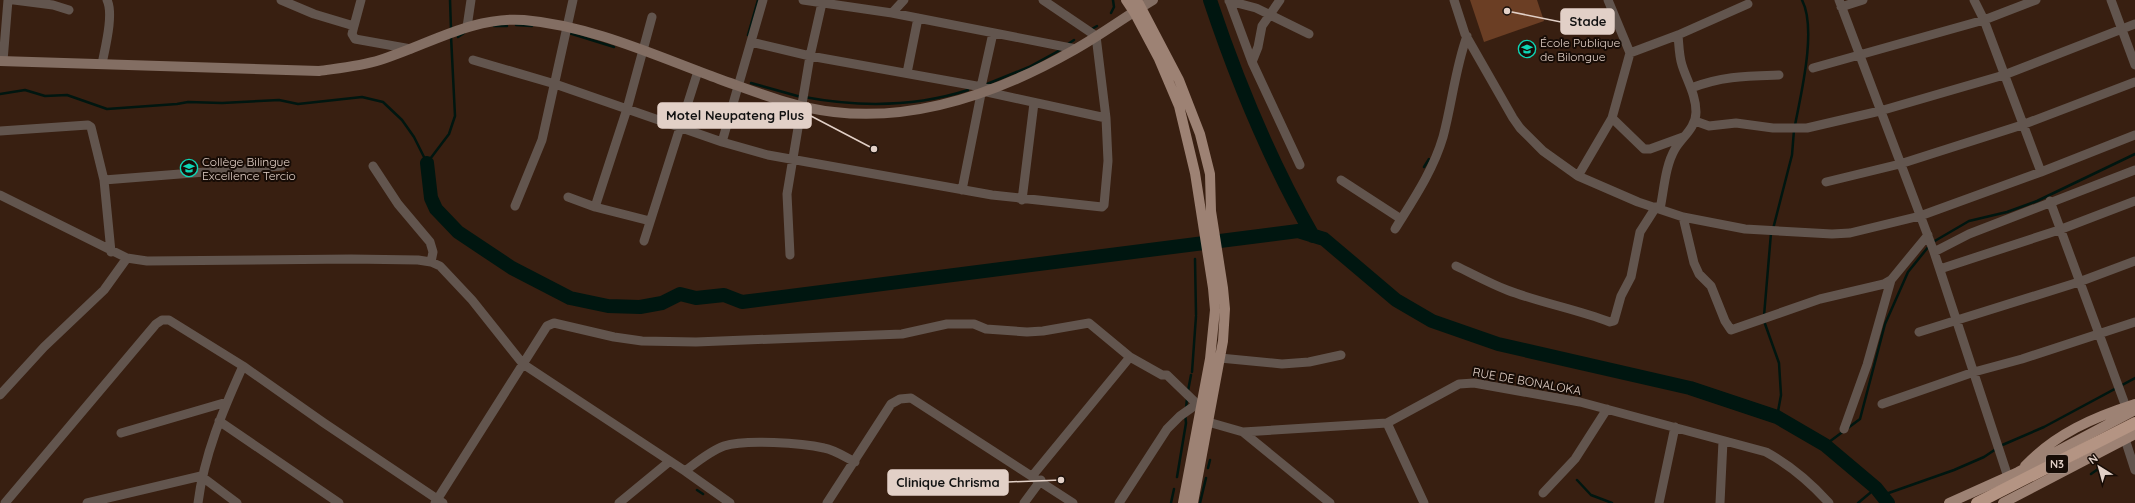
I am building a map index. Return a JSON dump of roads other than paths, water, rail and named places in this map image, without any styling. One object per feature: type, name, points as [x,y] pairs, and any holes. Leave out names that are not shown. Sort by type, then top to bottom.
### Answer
[{"type":"highway","name":"N3","points":[[1977,503],[2135,423]]},
{"type":"main road","points":[[1126,0],[1137,6],[1179,80],[1200,134],[1210,174],[1212,211],[1225,309],[1220,358],[1203,406],[1208,422],[1193,503]]},
{"type":"main road","points":[[2,61],[319,71],[365,64],[411,49],[464,28],[510,20],[567,26],[644,51],[738,86],[801,105],[835,112],[868,114],[921,108],[986,90],[1042,68],[1096,36],[1137,6],[1153,0]]},
{"type":"main road","points":[[1137,6],[1179,106],[1195,173],[1213,288],[1214,322],[1203,406],[1183,503]]},
{"type":"main road","points":[[1949,503],[2018,472],[2132,407]]},
{"type":"main road","points":[[2003,503],[2135,434]]},
{"type":"street","points":[[2,61],[8,0]]},
{"type":"street","points":[[14,0],[54,5],[69,10]]},
{"type":"street","points":[[102,64],[109,24],[110,5],[107,0]]},
{"type":"street","points":[[281,0],[314,14],[354,26]]},
{"type":"street","points":[[361,0],[352,34],[355,39],[411,49]]},
{"type":"street","points":[[464,28],[471,0]]},
{"type":"street","points":[[515,206],[537,157],[555,84],[573,0]]},
{"type":"street","points":[[722,142],[764,0]]},
{"type":"street","points":[[803,0],[828,2],[892,13],[1076,49]]},
{"type":"street","points":[[892,13],[904,0]]},
{"type":"street","points":[[473,60],[555,84],[722,142],[792,158],[962,190],[1022,200],[1104,207],[1108,161],[1106,118],[1096,36],[1043,0]]},
{"type":"street","points":[[1229,0],[1256,8],[1309,34]]},
{"type":"street","points":[[1229,0],[1252,62],[1300,165]]},
{"type":"street","points":[[1252,62],[1258,47],[1262,26],[1280,0]]},
{"type":"street","points":[[1454,0],[1467,36],[1520,128],[1543,150],[1578,176],[1638,202],[1683,217],[1745,229],[1832,234],[1850,233],[1876,228],[1920,216],[2135,135]]},
{"type":"street","points":[[1578,176],[1612,118],[1630,54],[1608,0]]},
{"type":"street","points":[[1863,0],[1840,3],[1928,235],[2008,477]]},
{"type":"street","points":[[1974,0],[1984,20],[2040,172]]},
{"type":"street","points":[[1813,68],[1984,20],[2036,0]]},
{"type":"street","points":[[2111,0],[2135,65]]},
{"type":"street","points":[[790,255],[786,203],[792,158],[810,56],[828,2]]},
{"type":"street","points":[[1630,54],[1678,35],[1748,4]]},
{"type":"street","points":[[595,208],[627,109],[652,17]]},
{"type":"street","points":[[907,74],[918,18]]},
{"type":"street","points":[[1694,121],[1709,126],[1736,123],[1799,129],[1880,111],[2004,75],[2135,24]]},
{"type":"street","points":[[962,190],[986,90],[993,33]]},
{"type":"street","points":[[1456,266],[1508,290],[1583,312],[1610,322],[1614,320],[1621,296],[1631,277],[1640,232],[1658,208],[1668,167],[1674,150],[1694,121],[1696,113],[1691,88],[1682,63],[1678,35]]},
{"type":"street","points":[[1395,229],[1432,165],[1438,150],[1450,112],[1467,36]]},
{"type":"street","points":[[751,42],[810,56],[986,90],[1034,103],[1106,118]]},
{"type":"street","points":[[644,241],[698,71]]},
{"type":"street","points":[[1691,88],[1709,81],[1727,77],[1779,76]]},
{"type":"street","points":[[1826,182],[1900,164],[2022,125],[2135,82]]},
{"type":"street","points":[[1022,200],[1034,103]]},
{"type":"street","points":[[1612,118],[1644,149],[1650,149],[1684,137]]},
{"type":"street","points":[[0,131],[88,125],[93,130],[104,180],[111,252]]},
{"type":"street","points":[[104,180],[282,166]]},
{"type":"street","points":[[373,166],[401,209],[424,233],[430,242],[433,252],[431,262]]},
{"type":"street","points":[[1934,252],[1958,239],[2050,201],[2135,170]]},
{"type":"street","points":[[1341,180],[1401,219]]},
{"type":"street","points":[[0,195],[111,252],[127,258],[148,261],[351,259],[418,260],[431,262],[440,266],[472,300],[523,364],[685,470],[730,503]]},
{"type":"street","points":[[568,197],[595,208],[650,221]]},
{"type":"street","points":[[2050,201],[2059,230],[2098,335],[2132,407]]},
{"type":"street","points":[[1940,269],[2059,230],[2135,201]]},
{"type":"street","points":[[1683,217],[1694,263],[1700,274],[1711,286],[1728,328],[1731,330],[1820,299],[1884,284],[1891,280],[1928,235]]},
{"type":"street","points":[[0,395],[44,347],[104,290],[127,258]]},
{"type":"street","points":[[1919,332],[1956,319],[2079,282],[2135,261]]},
{"type":"street","points":[[1844,429],[1867,365],[1891,280]]},
{"type":"street","points":[[5,503],[156,324],[162,320],[169,320],[243,366],[438,502],[547,326],[554,323],[621,338],[642,341],[696,342],[902,334],[947,324],[974,324],[986,329],[1020,332],[1043,331],[1089,323],[1130,357],[1162,375],[1167,375],[1203,406],[1180,416],[1167,429],[1119,503]]},
{"type":"street","points":[[1882,404],[1974,372],[2098,335],[2135,322]]},
{"type":"street","points":[[1220,358],[1282,364],[1309,362],[1341,355]]},
{"type":"street","points":[[1033,475],[1130,357]]},
{"type":"street","points":[[198,503],[201,476],[219,421],[243,366]]},
{"type":"street","name":"RUE DE BONALOKA","points":[[1208,422],[1243,432],[1387,423],[1459,384],[1466,382],[1580,402],[1756,449],[1779,459],[1808,482],[1829,503]]},
{"type":"street","points":[[827,503],[855,462],[891,404],[900,399],[911,398],[1041,480],[1073,503]]},
{"type":"street","points":[[121,433],[228,402]]},
{"type":"street","points":[[1543,494],[1580,454],[1608,409]]},
{"type":"street","points":[[219,421],[339,503]]},
{"type":"street","points":[[1387,423],[1424,503]]},
{"type":"street","points":[[1659,503],[1675,427]]},
{"type":"street","points":[[1243,432],[1330,503]]},
{"type":"street","points":[[2125,439],[2135,470]]},
{"type":"street","points":[[1720,503],[1723,441]]},
{"type":"street","points":[[685,470],[718,449],[738,444],[780,443],[825,448],[855,462]]},
{"type":"street","points":[[619,503],[670,461]]},
{"type":"street","points":[[88,503],[201,476]]},
{"type":"street","points":[[201,476],[237,503]]},
{"type":"street","points":[[1024,503],[1041,480]]},
{"type":"waterway","points":[[450,0],[451,29]]},
{"type":"waterway","points":[[748,35],[758,0]]},
{"type":"waterway","points":[[1111,13],[1114,7],[1113,0]]},
{"type":"waterway","points":[[1210,0],[1231,60],[1269,150],[1297,208],[1313,236]]},
{"type":"waterway","points":[[1795,125],[1804,79],[1808,44],[1806,12],[1802,0]]},
{"type":"waterway","points":[[516,25],[532,26]]},
{"type":"waterway","points":[[494,26],[507,26]]},
{"type":"waterway","points":[[1090,30],[1097,26]]},
{"type":"waterway","points":[[458,37],[464,33]]},
{"type":"waterway","points":[[569,33],[614,47]]},
{"type":"waterway","points":[[427,163],[449,134],[455,116],[451,36]]},
{"type":"waterway","points":[[1068,44],[1074,40]]},
{"type":"waterway","points":[[987,84],[1029,67],[1062,49]]},
{"type":"waterway","points":[[751,83],[801,97]]},
{"type":"waterway","points":[[0,94],[25,90],[45,96],[67,95],[107,109],[188,102],[222,103],[279,100],[298,104],[362,97],[383,102],[402,120],[414,137],[427,163]]},
{"type":"waterway","points":[[804,97],[845,103],[886,104],[928,100],[968,90]]},
{"type":"waterway","points":[[1773,229],[1792,155],[1794,130]]},
{"type":"waterway","points":[[1933,242],[1969,221],[2007,212],[2037,201],[2135,154]]},
{"type":"waterway","points":[[1424,167],[1429,159]]},
{"type":"waterway","points":[[427,163],[431,198],[436,209],[458,232],[512,268],[570,298],[608,306],[640,307],[662,303],[680,294],[696,298],[724,295],[742,302],[1298,231],[1324,239],[1396,300],[1432,321],[1498,344],[1690,388],[1777,417],[1825,445],[1876,488],[1888,503]]},
{"type":"waterway","points":[[1764,316],[1771,233]]},
{"type":"waterway","points":[[1825,445],[1860,419],[1885,324],[1908,272],[1929,246]]},
{"type":"waterway","points":[[1195,259],[1196,315]]},
{"type":"waterway","points":[[1192,372],[1196,316]]},
{"type":"waterway","points":[[1764,321],[1779,363],[1781,395],[1777,417]]},
{"type":"waterway","points":[[1188,391],[1191,375]]},
{"type":"waterway","points":[[2000,446],[2044,427],[2135,378]]},
{"type":"waterway","points":[[1186,409],[1187,398]]},
{"type":"waterway","points":[[1177,477],[1186,423],[1185,414]]},
{"type":"waterway","points":[[1883,495],[1954,470],[1984,457],[1996,449]]},
{"type":"waterway","points":[[1208,468],[1210,460]]},
{"type":"waterway","points":[[2091,474],[2101,467]]},
{"type":"waterway","points":[[1200,503],[1206,478]]},
{"type":"waterway","points":[[1577,480],[1591,495],[1612,503]]},
{"type":"waterway","points":[[1858,503],[1876,488]]},
{"type":"waterway","points":[[1171,503],[1174,489]]},
{"type":"waterway","points":[[697,490],[703,494]]},
{"type":"place","name":"Stade","points":[[1507,11]]},
{"type":"place","name":"École Publique de Bilongue","points":[[1527,49]]},
{"type":"place","name":"Motel Neupateng Plus","points":[[874,149]]},
{"type":"place","name":"Collège Bilingue Excellence Tercio","points":[[189,168]]},
{"type":"place","name":"Clinique Chrisma","points":[[1061,480]]}]
